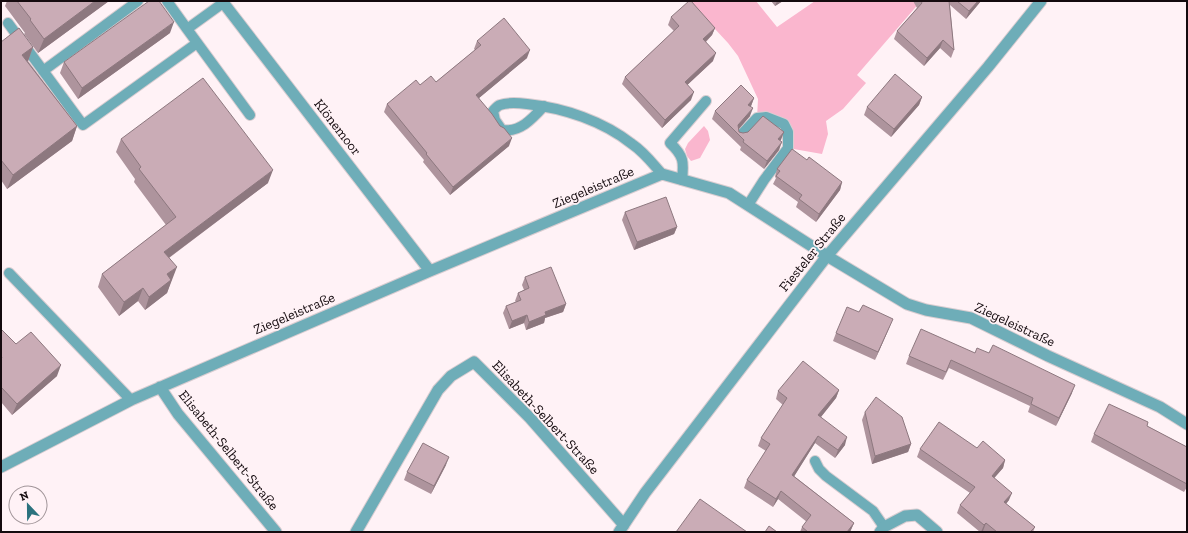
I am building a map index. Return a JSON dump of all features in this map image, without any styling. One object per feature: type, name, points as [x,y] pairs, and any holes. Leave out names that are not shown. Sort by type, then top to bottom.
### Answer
[{"type":"street","name":"Fiesteler Straße","points":[[621,528],[645,493],[827,256],[988,67],[1041,1]]},
{"type":"street","name":"Klönemoor","points":[[222,2],[430,271]]},
{"type":"street","name":"Ziegeleistraße","points":[[1,467],[131,400],[160,387],[430,271],[662,174],[729,193],[827,256],[907,304],[926,310],[971,318],[1048,356],[1160,407],[1187,424]]},
{"type":"street","name":"Elisabeth-Selbert-Straße","points":[[356,532],[438,390],[451,376],[474,362],[530,418],[621,528]]},
{"type":"street","name":"Elisabeth-Selbert-Straße","points":[[160,387],[178,414],[276,532]]},
{"type":"street","points":[[882,529],[905,516],[917,515],[937,532]]},
{"type":"lane","points":[[43,71],[138,1]]},
{"type":"lane","points":[[167,1],[250,115]]},
{"type":"lane","points":[[187,29],[222,2]]},
{"type":"lane","points":[[8,23],[83,126],[197,43]]},
{"type":"lane","points":[[682,180],[684,164],[678,151],[670,143],[706,101]]},
{"type":"lane","points":[[544,106],[528,122],[510,131],[502,130],[495,120],[494,111],[499,105],[514,103],[544,106],[581,117],[614,132],[641,151],[662,174]]},
{"type":"lane","points":[[741,136],[757,118],[766,117],[784,124],[788,132],[788,148],[764,180],[748,205]]},
{"type":"lane","points":[[9,273],[131,400]]},
{"type":"lane","points":[[815,461],[826,476],[873,511],[882,529]]},
{"type":"shaded area","points":[[689,1],[756,1],[777,27],[815,1],[921,1],[857,75],[866,83],[843,109],[826,121],[828,134],[822,154],[788,148],[784,124],[757,118],[758,99],[738,56]]},
{"type":"shaded area","points":[[704,126],[708,131],[710,140],[700,158],[691,161],[687,156],[685,149],[688,143]]},
{"type":"building","points":[[17,1],[95,1],[44,39]]},
{"type":"building","points":[[149,1],[159,1],[174,22],[82,88],[64,62]]},
{"type":"building","points":[[689,1],[691,1],[715,28],[703,39],[716,53],[685,82],[694,92],[665,120],[625,77],[679,26],[671,17]]},
{"type":"building","points":[[921,1],[949,1],[954,50],[943,40],[927,58],[897,31],[922,3]]},
{"type":"building","points":[[957,1],[978,1],[969,11]]},
{"type":"building","points":[[504,18],[530,50],[476,95],[500,126],[504,128],[512,138],[453,187],[387,104],[416,80],[420,85],[431,76],[436,82],[481,45],[477,41]]},
{"type":"building","points":[[19,28],[33,47],[22,55],[77,126],[13,175],[1,160],[1,42]]},
{"type":"building","points":[[895,74],[922,97],[894,129],[867,107]]},
{"type":"building","points":[[203,78],[273,170],[164,252],[177,267],[167,274],[171,280],[149,297],[143,288],[124,302],[102,274],[176,217],[139,169],[141,167],[121,139]]},
{"type":"building","points":[[741,85],[754,98],[748,105],[753,108],[738,125],[739,132],[748,132],[763,116],[784,132],[778,139],[782,142],[767,161],[743,142],[744,140],[715,111]]},
{"type":"building","points":[[792,149],[807,160],[809,157],[842,182],[819,214],[799,199],[802,195],[776,176],[780,171],[777,169]]},
{"type":"building","points":[[666,197],[677,227],[637,242],[625,212]]},
{"type":"building","points":[[551,267],[566,304],[545,312],[546,315],[529,322],[527,315],[512,321],[506,306],[521,300],[518,293],[529,288],[525,277]]},
{"type":"building","points":[[863,305],[893,319],[878,352],[836,333],[847,307],[859,312]]},
{"type":"building","points":[[1,329],[16,344],[31,332],[61,365],[17,404],[1,387]]},
{"type":"building","points":[[921,329],[975,353],[977,348],[989,353],[993,345],[1075,385],[1059,418],[1031,404],[1033,398],[951,360],[946,372],[909,356]]},
{"type":"building","points":[[803,361],[839,390],[818,415],[847,437],[838,450],[818,436],[792,475],[854,523],[847,532],[808,532],[802,527],[811,515],[781,491],[776,499],[747,480],[770,444],[761,438],[787,398],[778,391]]},
{"type":"building","points":[[876,397],[902,417],[911,444],[875,456],[865,412]]},
{"type":"building","points":[[1109,404],[1148,422],[1147,426],[1187,447],[1187,484],[1094,434]]},
{"type":"building","points":[[939,422],[977,448],[983,441],[1005,460],[992,476],[1012,493],[1004,502],[1035,527],[1030,532],[997,532],[986,523],[984,525],[960,505],[975,487],[920,449]]},
{"type":"building","points":[[423,443],[449,457],[434,486],[407,472]]},
{"type":"building","points":[[700,499],[747,532],[676,532]]},
{"type":"building","points":[[769,526],[777,532],[765,532]]}]
